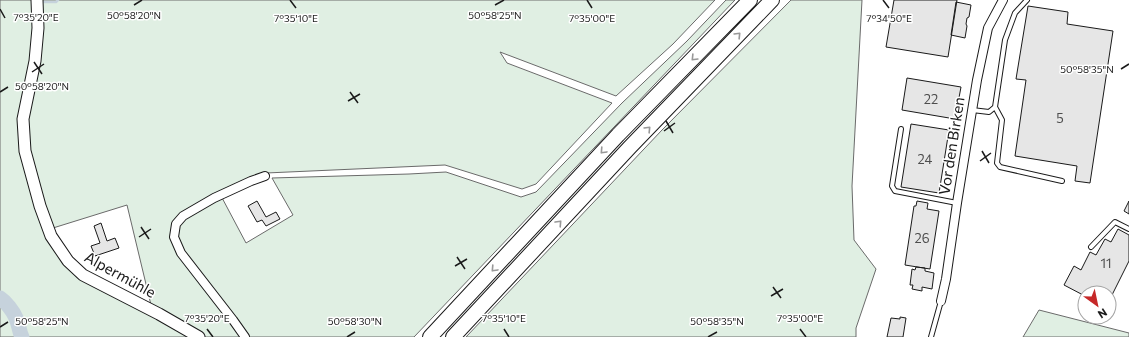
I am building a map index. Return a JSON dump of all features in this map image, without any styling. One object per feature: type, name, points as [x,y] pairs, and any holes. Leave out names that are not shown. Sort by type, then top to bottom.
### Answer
[{"type":"highway","points":[[430,337],[618,136],[750,0]]},
{"type":"highway","points":[[453,337],[636,141],[772,0]]},
{"type":"main road","name":"Alpermühle","points":[[36,0],[38,28],[35,61],[23,119],[25,150],[40,206],[51,236],[68,261],[83,275],[159,314],[199,337]]},
{"type":"street","name":"Vor den Birken","points":[[941,301],[946,279],[977,80],[988,28],[1003,0]]},
{"type":"street","points":[[245,337],[181,253],[174,237],[176,224],[183,216],[232,190],[264,176]]},
{"type":"lane","points":[[1026,0],[1015,13],[1005,40],[995,106],[1002,120],[997,162],[1000,168],[1062,181]]},
{"type":"lane","points":[[972,110],[989,112],[995,106]]},
{"type":"lane","points":[[901,129],[892,186],[895,191],[957,203]]},
{"type":"lane","points":[[1091,247],[1115,222],[1129,229]]},
{"type":"lane","points":[[931,337],[941,301]]},
{"type":"green space","points":[[0,0],[715,0],[673,44],[616,96],[500,52],[507,63],[612,103],[536,184],[522,189],[445,165],[266,173],[220,194],[246,243],[293,215],[272,178],[446,172],[521,197],[536,192],[622,103],[687,41],[726,0],[735,0],[414,337],[0,337]],"holes":[[[127,205],[151,305],[85,273],[70,260],[53,228]]]},
{"type":"green space","points":[[791,0],[862,0],[852,186],[854,240],[876,269],[856,328],[856,337],[466,337],[662,130]]},
{"type":"green space","points":[[1039,310],[1077,320],[1077,325],[1098,325],[1129,333],[1129,337],[1023,337]]},
{"type":"building","points":[[894,0],[957,0],[948,57],[886,47]]},
{"type":"building","points":[[956,2],[971,5],[969,17],[967,18],[965,38],[951,35]]},
{"type":"building","points":[[1028,6],[1068,12],[1067,24],[1113,31],[1090,183],[1075,181],[1077,166],[1015,156],[1026,80],[1016,79]]},
{"type":"building","points":[[907,78],[961,87],[955,119],[902,110]]},
{"type":"building","points":[[911,124],[949,130],[939,193],[901,187]]},
{"type":"building","points":[[257,201],[266,217],[276,212],[280,219],[266,226],[262,220],[257,222],[248,206]]},
{"type":"building","points":[[917,201],[928,203],[927,209],[939,211],[930,269],[905,265],[914,206],[916,206]]},
{"type":"building","points":[[1129,201],[1129,214],[1124,211]]},
{"type":"building","points":[[101,223],[107,241],[115,238],[119,248],[95,256],[91,246],[100,243],[94,226]]},
{"type":"building","points":[[1118,229],[1129,235],[1129,261],[1117,285],[1077,285],[1077,292],[1064,285],[1074,266],[1081,270],[1090,252],[1096,255],[1105,239],[1111,242]]},
{"type":"building","points":[[916,267],[925,268],[925,271],[934,273],[932,289],[922,287],[922,291],[912,289],[913,285],[910,285],[912,269],[915,270]]},
{"type":"building","points":[[900,317],[906,318],[903,337],[887,337],[891,318],[900,319]]},
{"type":"waterway","points":[[44,2],[56,2],[58,0]]},
{"type":"waterway","points":[[0,298],[7,304],[15,315],[22,337]]}]
